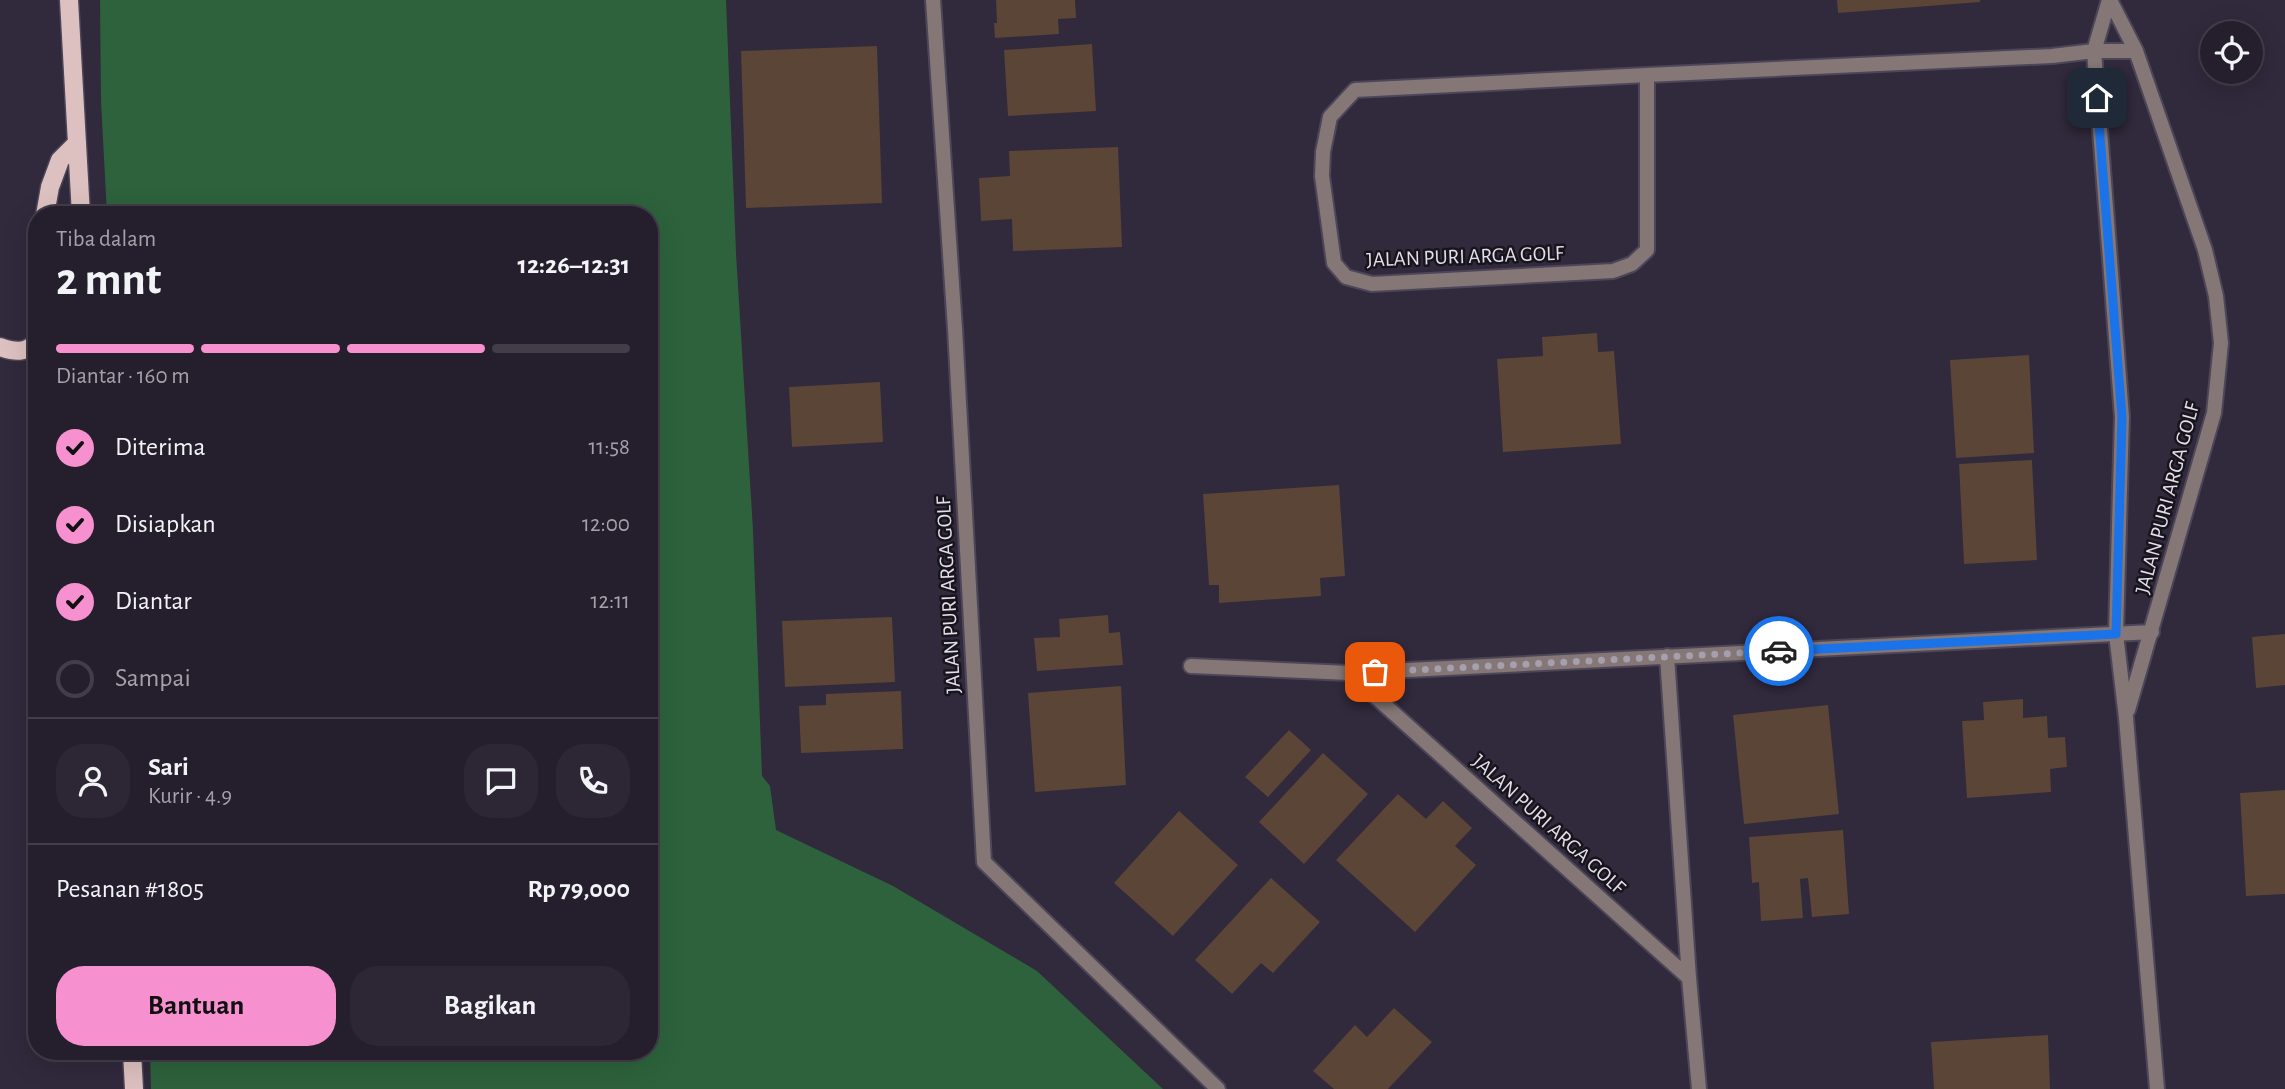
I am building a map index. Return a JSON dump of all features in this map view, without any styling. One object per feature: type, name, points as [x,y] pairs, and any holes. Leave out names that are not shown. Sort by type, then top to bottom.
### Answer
[{"type":"main road","points":[[69,0],[80,206]]},
{"type":"main road","points":[[47,206],[60,160],[76,144]]},
{"type":"main road","points":[[0,347],[19,352],[28,348]]},
{"type":"main road","points":[[132,1060],[134,1089]]},
{"type":"street","name":"JALAN PURI ARGA GOLF","points":[[933,0],[955,329],[984,862],[1218,1089]]},
{"type":"street","name":"JALAN PURI ARGA GOLF","points":[[2110,0],[2136,51],[2205,250],[2216,296],[2221,343],[2214,413],[2126,718]]},
{"type":"street","name":"JALAN PURI ARGA GOLF","points":[[2110,0],[2094,51],[2122,417],[2116,634],[2126,718],[2157,1089]]},
{"type":"street","name":"JALAN PURI ARGA GOLF","points":[[1647,75],[1647,250],[1632,264],[1614,271],[1372,284],[1346,277],[1334,263],[1322,176],[1323,152],[1330,117],[1354,90],[1647,75],[2052,57],[2094,51],[2136,51]]},
{"type":"street","points":[[1191,666],[1349,673],[2152,632]]},
{"type":"street","points":[[1667,656],[1699,1089]]},
{"type":"street","name":"JALAN PURI ARGA GOLF","points":[[1349,673],[1689,978]]},
{"type":"green space","points":[[100,0],[726,0],[736,253],[753,530],[762,776],[770,786],[776,830],[893,886],[1037,971],[1163,1089],[151,1089],[150,1060],[658,1060],[658,206],[107,206],[101,101]]},
{"type":"building","points":[[996,0],[1075,0],[1076,18],[1058,19],[1059,34],[995,38]]},
{"type":"building","points":[[1837,0],[1980,0],[1980,2],[1838,13]]},
{"type":"building","points":[[1092,44],[1096,111],[1008,116],[1004,50]]},
{"type":"building","points":[[877,46],[882,203],[746,208],[741,51]]},
{"type":"building","points":[[1118,147],[1122,247],[1013,251],[1012,219],[981,221],[979,178],[1010,176],[1009,151]]},
{"type":"building","points":[[1597,333],[1598,352],[1614,351],[1621,444],[1503,452],[1497,359],[1543,356],[1542,337]]},
{"type":"building","points":[[2029,355],[2034,453],[1956,458],[1950,360]]},
{"type":"building","points":[[880,382],[883,442],[792,447],[789,387]]},
{"type":"building","points":[[2032,460],[2037,560],[1964,564],[1959,464]]},
{"type":"building","points":[[1339,485],[1345,576],[1320,578],[1321,596],[1219,603],[1219,585],[1209,585],[1203,494]]},
{"type":"building","points":[[1108,615],[1109,633],[1120,632],[1123,665],[1037,671],[1034,638],[1060,637],[1059,619]]},
{"type":"building","points":[[892,617],[895,682],[785,687],[782,621]]},
{"type":"building","points":[[2285,634],[2285,685],[2256,688],[2252,637]]},
{"type":"building","points":[[1121,686],[1126,785],[1035,792],[1028,693]]},
{"type":"building","points":[[901,691],[903,749],[801,753],[799,706],[826,705],[826,694]]},
{"type":"building","points":[[2023,699],[2023,718],[2047,716],[2048,738],[2065,737],[2067,767],[2050,769],[2051,792],[1967,798],[1962,721],[1984,720],[1983,702]]},
{"type":"building","points":[[1828,705],[1839,814],[1744,824],[1733,715]]},
{"type":"building","points":[[1289,730],[1311,750],[1268,797],[1245,777]]},
{"type":"building","points":[[1323,753],[1368,794],[1304,864],[1259,822]]},
{"type":"building","points":[[2285,790],[2285,894],[2246,896],[2240,793]]},
{"type":"building","points":[[1398,794],[1426,819],[1443,801],[1472,828],[1455,846],[1476,865],[1415,932],[1336,860]]},
{"type":"building","points":[[1179,811],[1238,865],[1173,936],[1114,883]]},
{"type":"building","points":[[1843,830],[1849,914],[1812,917],[1808,878],[1800,879],[1803,918],[1761,921],[1759,882],[1752,883],[1749,837]]},
{"type":"building","points":[[1271,878],[1320,922],[1273,973],[1261,963],[1232,994],[1195,960]]},
{"type":"building","points":[[1394,1008],[1432,1042],[1388,1089],[1334,1089],[1313,1071],[1355,1025],[1367,1037]]},
{"type":"building","points":[[2048,1035],[2050,1089],[1934,1089],[1931,1042]]},
{"type":"way so far","points":[[1375,672],[1779,651]]},
{"type":"route","points":[[1779,651],[2116,634],[2122,417],[2097,98]]}]
